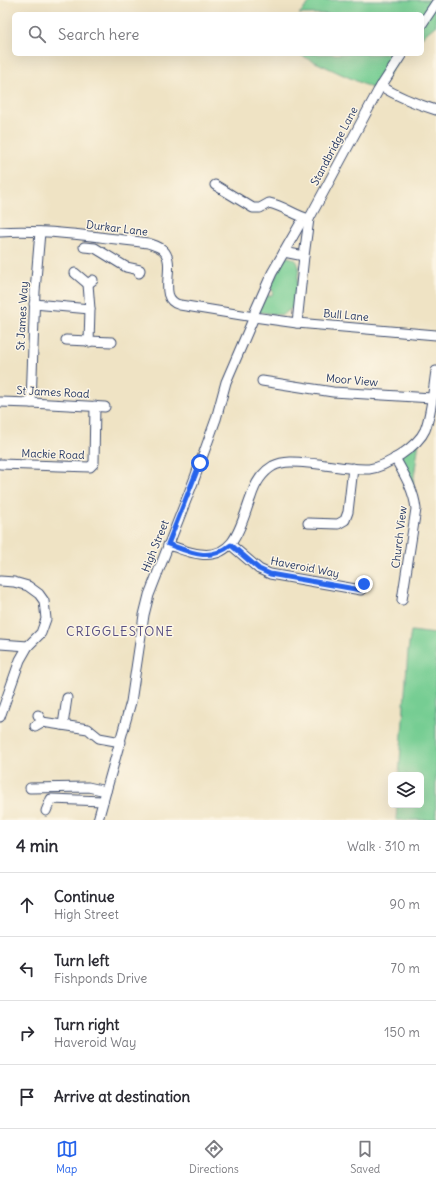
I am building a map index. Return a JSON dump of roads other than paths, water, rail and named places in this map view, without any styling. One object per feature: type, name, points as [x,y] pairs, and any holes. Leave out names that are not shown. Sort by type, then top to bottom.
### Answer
[{"type":"street","points":[[424,21],[436,3]]},
{"type":"street","name":"Standbridge Lane","points":[[298,323],[309,219],[381,86],[401,56]]},
{"type":"street","points":[[381,86],[391,93],[436,110]]},
{"type":"street","points":[[215,185],[237,195],[253,208],[260,208],[269,203],[277,204],[299,216],[309,219]]},
{"type":"street","points":[[255,314],[267,292],[284,252],[300,224]]},
{"type":"street","name":"Durkar Lane","points":[[0,232],[40,232],[148,243],[164,251],[168,259],[169,296],[170,300],[176,304],[255,314]]},
{"type":"street","name":"St James Way","points":[[31,403],[34,304],[40,232]]},
{"type":"street","points":[[95,248],[96,237]]},
{"type":"street","points":[[84,247],[95,248],[126,267],[140,270],[139,274]]},
{"type":"street","points":[[284,252],[304,256]]},
{"type":"street","points":[[75,273],[90,282],[89,342]]},
{"type":"street","points":[[34,304],[90,308]]},
{"type":"street","name":"Bull Lane","points":[[255,314],[298,323],[436,335]]},
{"type":"street","name":"High Street","points":[[98,820],[131,702],[146,606],[158,570],[203,456],[216,419],[226,382],[255,314]]},
{"type":"street","points":[[66,340],[112,342]]},
{"type":"street","points":[[168,544],[202,554],[222,552],[231,545],[236,536],[261,476],[272,467],[279,464],[294,462],[370,469],[378,467],[414,446],[421,439],[427,423],[436,371]]},
{"type":"street","name":"Moor View","points":[[267,380],[332,392],[432,398]]},
{"type":"street","name":"St James Road","points":[[0,402],[105,407]]},
{"type":"street","name":"Mackie Road","points":[[0,464],[90,467],[94,463],[95,406]]},
{"type":"street","name":"Church View","points":[[394,458],[409,485],[416,509],[402,601]]},
{"type":"street","points":[[307,523],[338,524],[345,520],[348,512],[353,468]]},
{"type":"street","name":"Haveroid Way","points":[[231,545],[259,569],[270,574],[362,590]]},
{"type":"street","points":[[0,581],[14,582],[28,586],[39,594],[44,601],[46,619],[41,632],[28,646],[20,660],[0,717]]},
{"type":"street","points":[[0,644],[28,646]]},
{"type":"street","points":[[63,725],[68,704]]},
{"type":"street","points":[[38,721],[88,729],[99,738],[121,742]]},
{"type":"street","points":[[30,788],[88,787],[106,791]]},
{"type":"street","points":[[46,811],[51,799],[103,801]]},
{"type":"district","name":"CRIGGLESTONE","points":[[120,631]]}]
